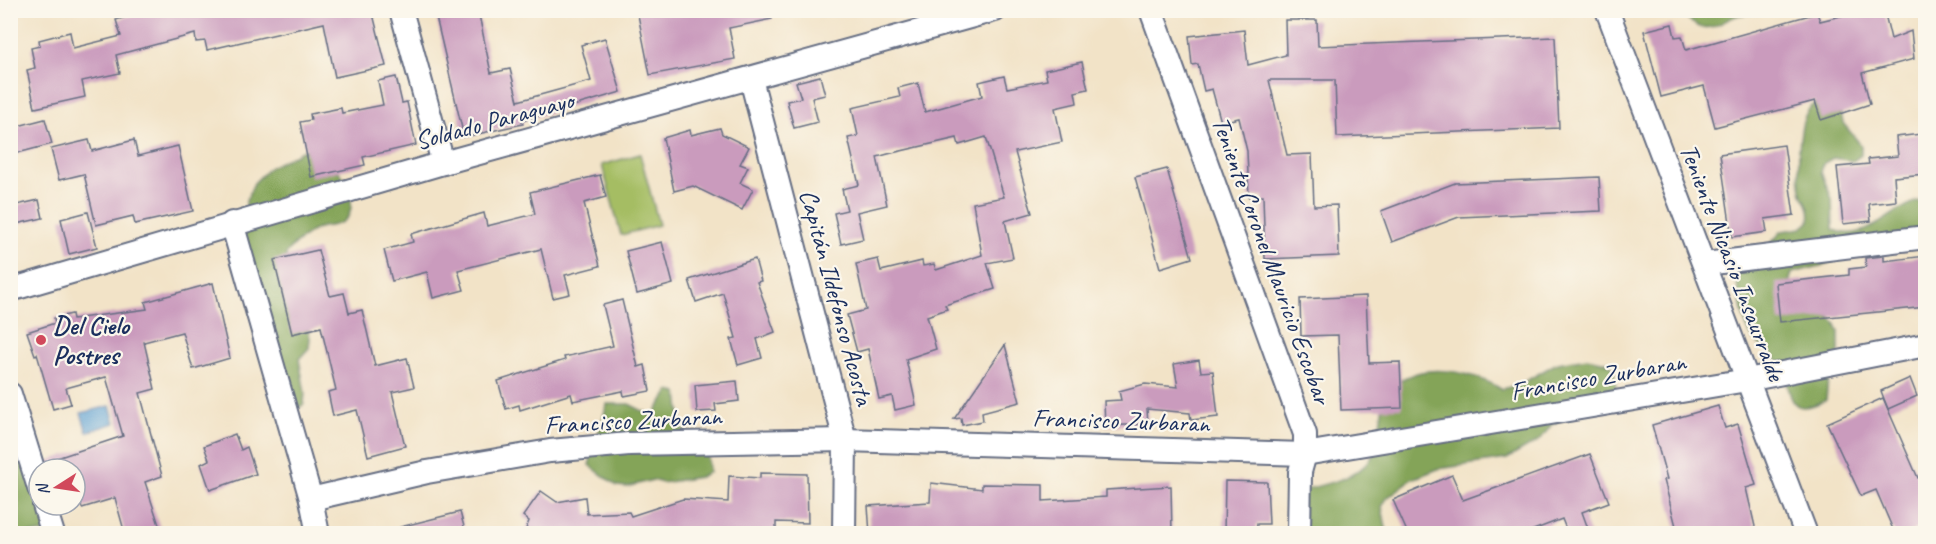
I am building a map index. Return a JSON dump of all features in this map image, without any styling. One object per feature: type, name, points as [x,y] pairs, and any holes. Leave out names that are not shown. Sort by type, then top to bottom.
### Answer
[{"type":"street","points":[[401,10],[443,163]]},
{"type":"street","name":"Soldado Paraguayo","points":[[10,290],[232,223],[443,163],[996,10]]},
{"type":"street","name":"Teniente Coronel Mauricio Escobar","points":[[1151,10],[1305,434],[1305,454],[1300,472],[1299,534]]},
{"type":"street","name":"Teniente Nicasio Insaurralde","points":[[1607,10],[1806,534]]},
{"type":"street","name":"Capitán Ildefonso Acosta","points":[[751,79],[845,440],[844,534]]},
{"type":"street","points":[[232,223],[311,499],[318,534]]},
{"type":"street","points":[[1705,264],[1926,237]]},
{"type":"street","name":"Francisco Zurbaran","points":[[311,499],[427,472],[588,447],[845,440],[1305,454],[1747,380],[1926,345]]},
{"type":"street","points":[[10,394],[29,457]]},
{"type":"street","points":[[48,517],[53,534]]},
{"type":"green space","points":[[1645,11],[1777,11],[1740,15],[1716,25],[1701,27],[1676,13]]},
{"type":"green space","points":[[1826,99],[1841,113],[1843,123],[1861,145],[1861,155],[1853,161],[1833,158],[1824,163],[1821,172],[1832,199],[1833,229],[1844,233],[1866,230],[1918,201],[1925,204],[1925,241],[1867,248],[1820,266],[1792,273],[1789,283],[1835,322],[1839,332],[1839,352],[1828,379],[1826,400],[1812,406],[1802,407],[1796,405],[1792,399],[1779,363],[1752,337],[1748,329],[1739,295],[1734,251],[1769,245],[1782,231],[1802,228],[1809,222],[1808,205],[1803,196],[1799,177],[1800,137],[1802,125],[1810,108]]},
{"type":"green space","points":[[304,150],[315,150],[343,176],[349,188],[351,206],[345,220],[311,232],[286,254],[287,275],[306,318],[310,338],[309,348],[299,359],[305,393],[304,404],[295,408],[236,232],[246,211],[246,201],[254,183],[270,167]]},
{"type":"green space","points":[[640,154],[659,225],[621,235],[602,165]]},
{"type":"green space","points":[[1587,358],[1606,362],[1614,368],[1616,387],[1612,397],[1552,424],[1540,440],[1507,459],[1438,469],[1412,479],[1387,498],[1382,507],[1387,533],[1284,534],[1297,514],[1307,489],[1348,476],[1369,461],[1377,445],[1384,403],[1398,383],[1411,375],[1426,371],[1458,373],[1488,382],[1501,389],[1519,385],[1557,363]]},
{"type":"green space","points":[[669,391],[678,393],[682,429],[708,454],[709,472],[700,477],[662,483],[653,480],[627,487],[617,486],[589,465],[607,404],[629,404],[653,416]]},
{"type":"green space","points":[[27,444],[31,457],[27,457],[27,517],[48,517],[53,533],[14,533],[11,521],[11,449]]},
{"type":"water","points":[[110,406],[115,423],[87,432],[81,413]]},
{"type":"building","points":[[150,10],[372,10],[386,66],[335,77],[324,23],[207,50],[205,41],[196,42],[195,34],[116,55],[120,73],[82,81],[85,97],[35,108],[27,70],[35,68],[31,48],[40,46],[39,40],[70,32],[73,48],[121,36],[116,20]]},
{"type":"building","points":[[478,10],[491,73],[510,69],[518,101],[591,81],[581,45],[605,38],[621,92],[522,121],[523,124],[464,137],[436,17]]},
{"type":"building","points":[[637,10],[771,10],[772,19],[729,28],[735,59],[650,75]]},
{"type":"building","points":[[1865,10],[1884,10],[1891,39],[1911,31],[1914,59],[1862,73],[1870,104],[1821,120],[1815,101],[1715,127],[1704,86],[1661,97],[1644,31],[1672,24],[1675,37],[1682,36],[1686,50],[1817,13],[1820,21]]},
{"type":"building","points":[[1285,20],[1317,20],[1318,46],[1555,37],[1559,128],[1337,137],[1335,80],[1269,80],[1287,155],[1312,154],[1314,206],[1337,205],[1339,256],[1265,259],[1263,196],[1249,197],[1247,151],[1239,118],[1221,122],[1212,89],[1204,91],[1198,64],[1192,65],[1189,36],[1244,30],[1248,65],[1286,55]]},
{"type":"building","points":[[1082,62],[1088,89],[1075,92],[1077,103],[1055,108],[1062,142],[1015,152],[1032,213],[1005,221],[1013,258],[987,263],[995,289],[945,305],[947,309],[927,316],[936,349],[906,359],[916,405],[895,410],[892,396],[879,399],[868,349],[857,352],[847,315],[866,310],[856,264],[878,259],[881,271],[922,261],[923,266],[934,264],[936,270],[982,255],[973,203],[1004,197],[986,137],[959,145],[957,138],[877,157],[887,205],[857,212],[863,239],[841,244],[834,213],[847,210],[842,189],[859,185],[848,138],[858,136],[852,108],[900,97],[898,88],[918,83],[925,112],[982,96],[979,82],[1004,76],[1007,88],[1047,80],[1045,70]]},
{"type":"building","points":[[820,76],[825,95],[812,98],[818,122],[794,128],[787,101],[801,98],[796,82]]},
{"type":"building","points":[[396,77],[402,103],[407,102],[416,145],[363,157],[365,165],[311,177],[300,122],[311,120],[310,114],[341,108],[342,113],[383,105],[378,81]]},
{"type":"building","points":[[45,119],[52,144],[10,155],[10,128]]},
{"type":"building","points":[[720,128],[722,134],[749,147],[740,164],[748,167],[740,183],[753,189],[742,210],[693,186],[674,191],[663,138],[690,130],[691,135]]},
{"type":"building","points":[[1921,134],[1925,174],[1894,177],[1896,201],[1869,204],[1871,221],[1843,224],[1837,167],[1869,164],[1868,159],[1898,156],[1896,137]]},
{"type":"building","points":[[89,140],[92,151],[134,140],[138,156],[178,146],[193,211],[135,224],[133,216],[96,225],[84,174],[59,180],[51,149]]},
{"type":"building","points":[[1784,145],[1794,215],[1765,219],[1767,232],[1732,237],[1720,154]]},
{"type":"building","points":[[1167,169],[1192,258],[1160,268],[1135,177]]},
{"type":"building","points":[[600,175],[606,197],[584,203],[600,266],[565,275],[570,294],[553,298],[541,249],[458,270],[464,290],[433,298],[427,272],[392,281],[384,250],[413,242],[411,234],[484,213],[487,226],[535,214],[530,192]]},
{"type":"building","points":[[1599,177],[1601,211],[1459,217],[1392,242],[1381,211],[1455,183]]},
{"type":"building","points":[[39,200],[43,218],[16,224],[12,206]]},
{"type":"building","points":[[88,212],[97,247],[69,254],[61,219]]},
{"type":"building","points":[[662,242],[673,284],[637,294],[626,251]]},
{"type":"building","points":[[318,250],[330,296],[344,293],[349,313],[362,310],[375,366],[407,358],[414,387],[392,392],[405,446],[368,456],[357,410],[333,416],[328,392],[336,390],[321,327],[292,334],[274,260]]},
{"type":"building","points":[[1884,256],[1884,261],[1926,256],[1926,307],[1780,322],[1776,283],[1849,275],[1849,269],[1866,267],[1865,258]]},
{"type":"building","points":[[755,259],[761,281],[757,282],[775,332],[757,339],[762,358],[738,365],[731,339],[736,338],[723,293],[696,302],[689,280]]},
{"type":"building","points":[[213,283],[230,358],[193,369],[182,332],[144,342],[155,389],[140,393],[162,476],[145,482],[162,534],[125,534],[115,498],[87,506],[87,457],[60,457],[123,436],[106,377],[66,388],[71,404],[53,409],[37,354],[35,355],[27,332],[55,323],[54,318],[72,314],[73,319],[147,309],[145,302]]},
{"type":"building","points":[[1366,296],[1369,363],[1400,362],[1402,408],[1341,410],[1338,335],[1301,336],[1300,299]]},
{"type":"building","points":[[622,300],[638,367],[645,365],[650,391],[624,396],[623,391],[573,401],[571,394],[520,410],[519,405],[506,409],[498,381],[565,360],[564,357],[613,346],[603,305]]},
{"type":"building","points":[[1005,345],[1020,402],[982,412],[983,421],[962,425],[961,418],[954,419]]},
{"type":"building","points":[[1199,360],[1201,372],[1213,371],[1218,417],[1191,420],[1190,413],[1147,409],[1148,424],[1105,426],[1104,401],[1121,400],[1119,391],[1145,384],[1178,387],[1174,364]]},
{"type":"building","points":[[1910,378],[1917,396],[1888,409],[1881,391]]},
{"type":"building","points":[[737,381],[739,401],[715,404],[716,411],[697,412],[695,385]]},
{"type":"building","points":[[1883,398],[1918,478],[1926,474],[1926,525],[1905,534],[1895,534],[1876,490],[1861,496],[1827,423]]},
{"type":"building","points":[[1718,406],[1725,428],[1738,424],[1756,485],[1746,488],[1756,531],[1744,534],[1678,534],[1664,480],[1667,479],[1652,425]]},
{"type":"building","points":[[235,434],[241,450],[247,447],[256,474],[210,490],[201,464],[209,460],[204,446]]},
{"type":"building","points":[[1590,454],[1609,502],[1582,512],[1590,534],[1568,534],[1562,519],[1523,534],[1408,534],[1393,500],[1452,475],[1463,500]]},
{"type":"building","points":[[760,473],[807,474],[808,523],[776,522],[776,534],[524,534],[529,521],[523,516],[541,491],[557,502],[585,497],[587,514],[629,512],[631,516],[683,499],[728,502],[729,476],[760,478]]},
{"type":"building","points":[[1225,481],[1267,482],[1269,524],[1257,524],[1256,534],[1224,534]]},
{"type":"building","points":[[931,483],[982,489],[982,484],[1043,485],[1043,501],[1106,497],[1106,490],[1171,486],[1172,534],[870,534],[868,506],[930,502]]},
{"type":"building","points":[[460,512],[466,534],[401,534],[400,527]]},
{"type":"place","name":"Del Cielo Postres","points":[[41,340]]}]
